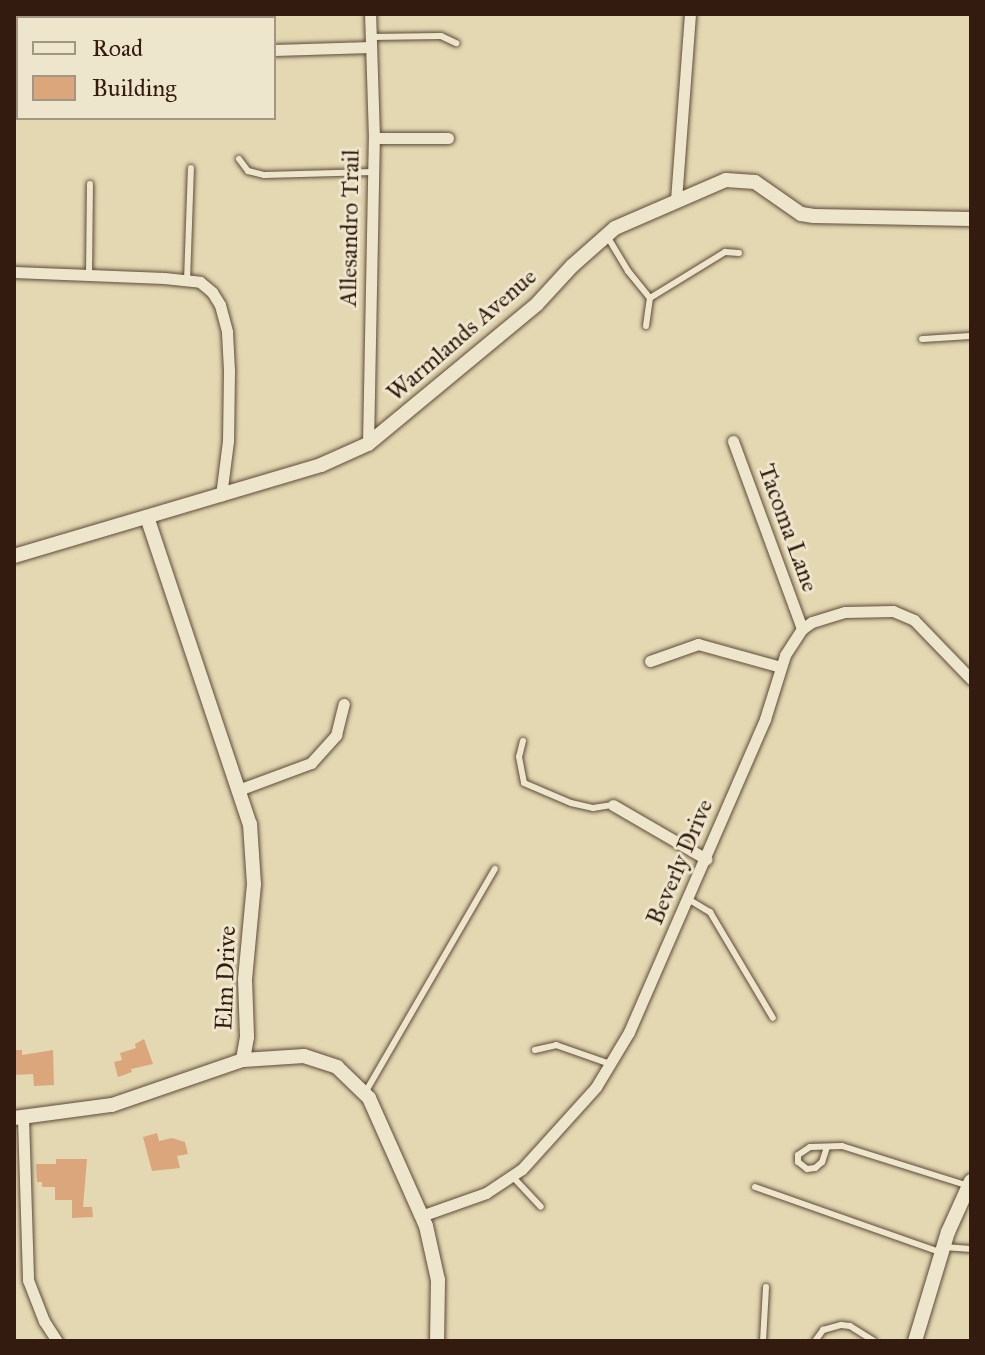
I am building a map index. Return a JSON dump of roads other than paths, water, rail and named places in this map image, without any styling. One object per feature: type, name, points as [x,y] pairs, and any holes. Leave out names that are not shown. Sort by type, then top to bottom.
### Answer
[{"type":"street","name":"Allesandro Trail","points":[[368,444],[374,138],[370,14]]},
{"type":"street","points":[[676,200],[690,14]]},
{"type":"street","points":[[276,50],[371,42]]},
{"type":"street","points":[[374,138],[448,138]]},
{"type":"street","name":"Warmlands Avenue","points":[[14,556],[321,465],[368,444],[537,304],[615,228],[726,180],[755,182],[801,214],[971,219]]},
{"type":"street","points":[[14,272],[200,282],[212,292],[220,305],[227,332],[228,441],[221,496]]},
{"type":"street","name":"Tacoma Lane","points":[[733,441],[802,629]]},
{"type":"street","name":"Elm Drive","points":[[147,517],[241,789],[255,864],[245,979],[247,1037],[243,1060],[304,1056],[337,1067],[365,1093],[421,1216],[438,1280],[437,1341]]},
{"type":"street","points":[[802,629],[812,622],[845,612],[893,611],[914,620],[971,679]]},
{"type":"street","name":"Beverly Drive","points":[[421,1216],[486,1193],[522,1169],[596,1087],[629,1032],[765,719],[781,667],[802,629]]},
{"type":"street","points":[[650,661],[698,644],[781,667]]},
{"type":"street","points":[[241,789],[311,763],[336,735],[344,704]]},
{"type":"street","points":[[613,805],[706,859]]},
{"type":"street","points":[[57,1341],[44,1321],[28,1280],[19,1118],[112,1105],[243,1060]]},
{"type":"street","points":[[915,1341],[943,1250],[970,1183]]},
{"type":"lane","points":[[371,42],[441,36],[456,43]]},
{"type":"lane","points":[[239,159],[248,171],[264,175],[373,172]]},
{"type":"lane","points":[[187,281],[191,168]]},
{"type":"lane","points":[[89,276],[90,184]]},
{"type":"lane","points":[[606,235],[628,271],[650,298],[646,326]]},
{"type":"lane","points":[[650,298],[725,252],[739,253]]},
{"type":"lane","points":[[922,339],[971,336]]},
{"type":"lane","points":[[523,741],[519,757],[524,783],[571,803],[593,808],[613,805]]},
{"type":"lane","points":[[365,1093],[495,869]]},
{"type":"lane","points":[[688,899],[710,912],[773,1018]]},
{"type":"lane","points":[[535,1050],[556,1045],[610,1064]]},
{"type":"lane","points":[[827,1147],[822,1162],[815,1168],[807,1169],[798,1162],[802,1150],[827,1147],[859,1150],[970,1183]]},
{"type":"lane","points":[[512,1176],[541,1207]]},
{"type":"lane","points":[[755,1187],[943,1250],[971,1249]]},
{"type":"lane","points":[[763,1341],[766,1287]]},
{"type":"lane","points":[[815,1341],[823,1330],[841,1325],[850,1326],[874,1341]]}]
